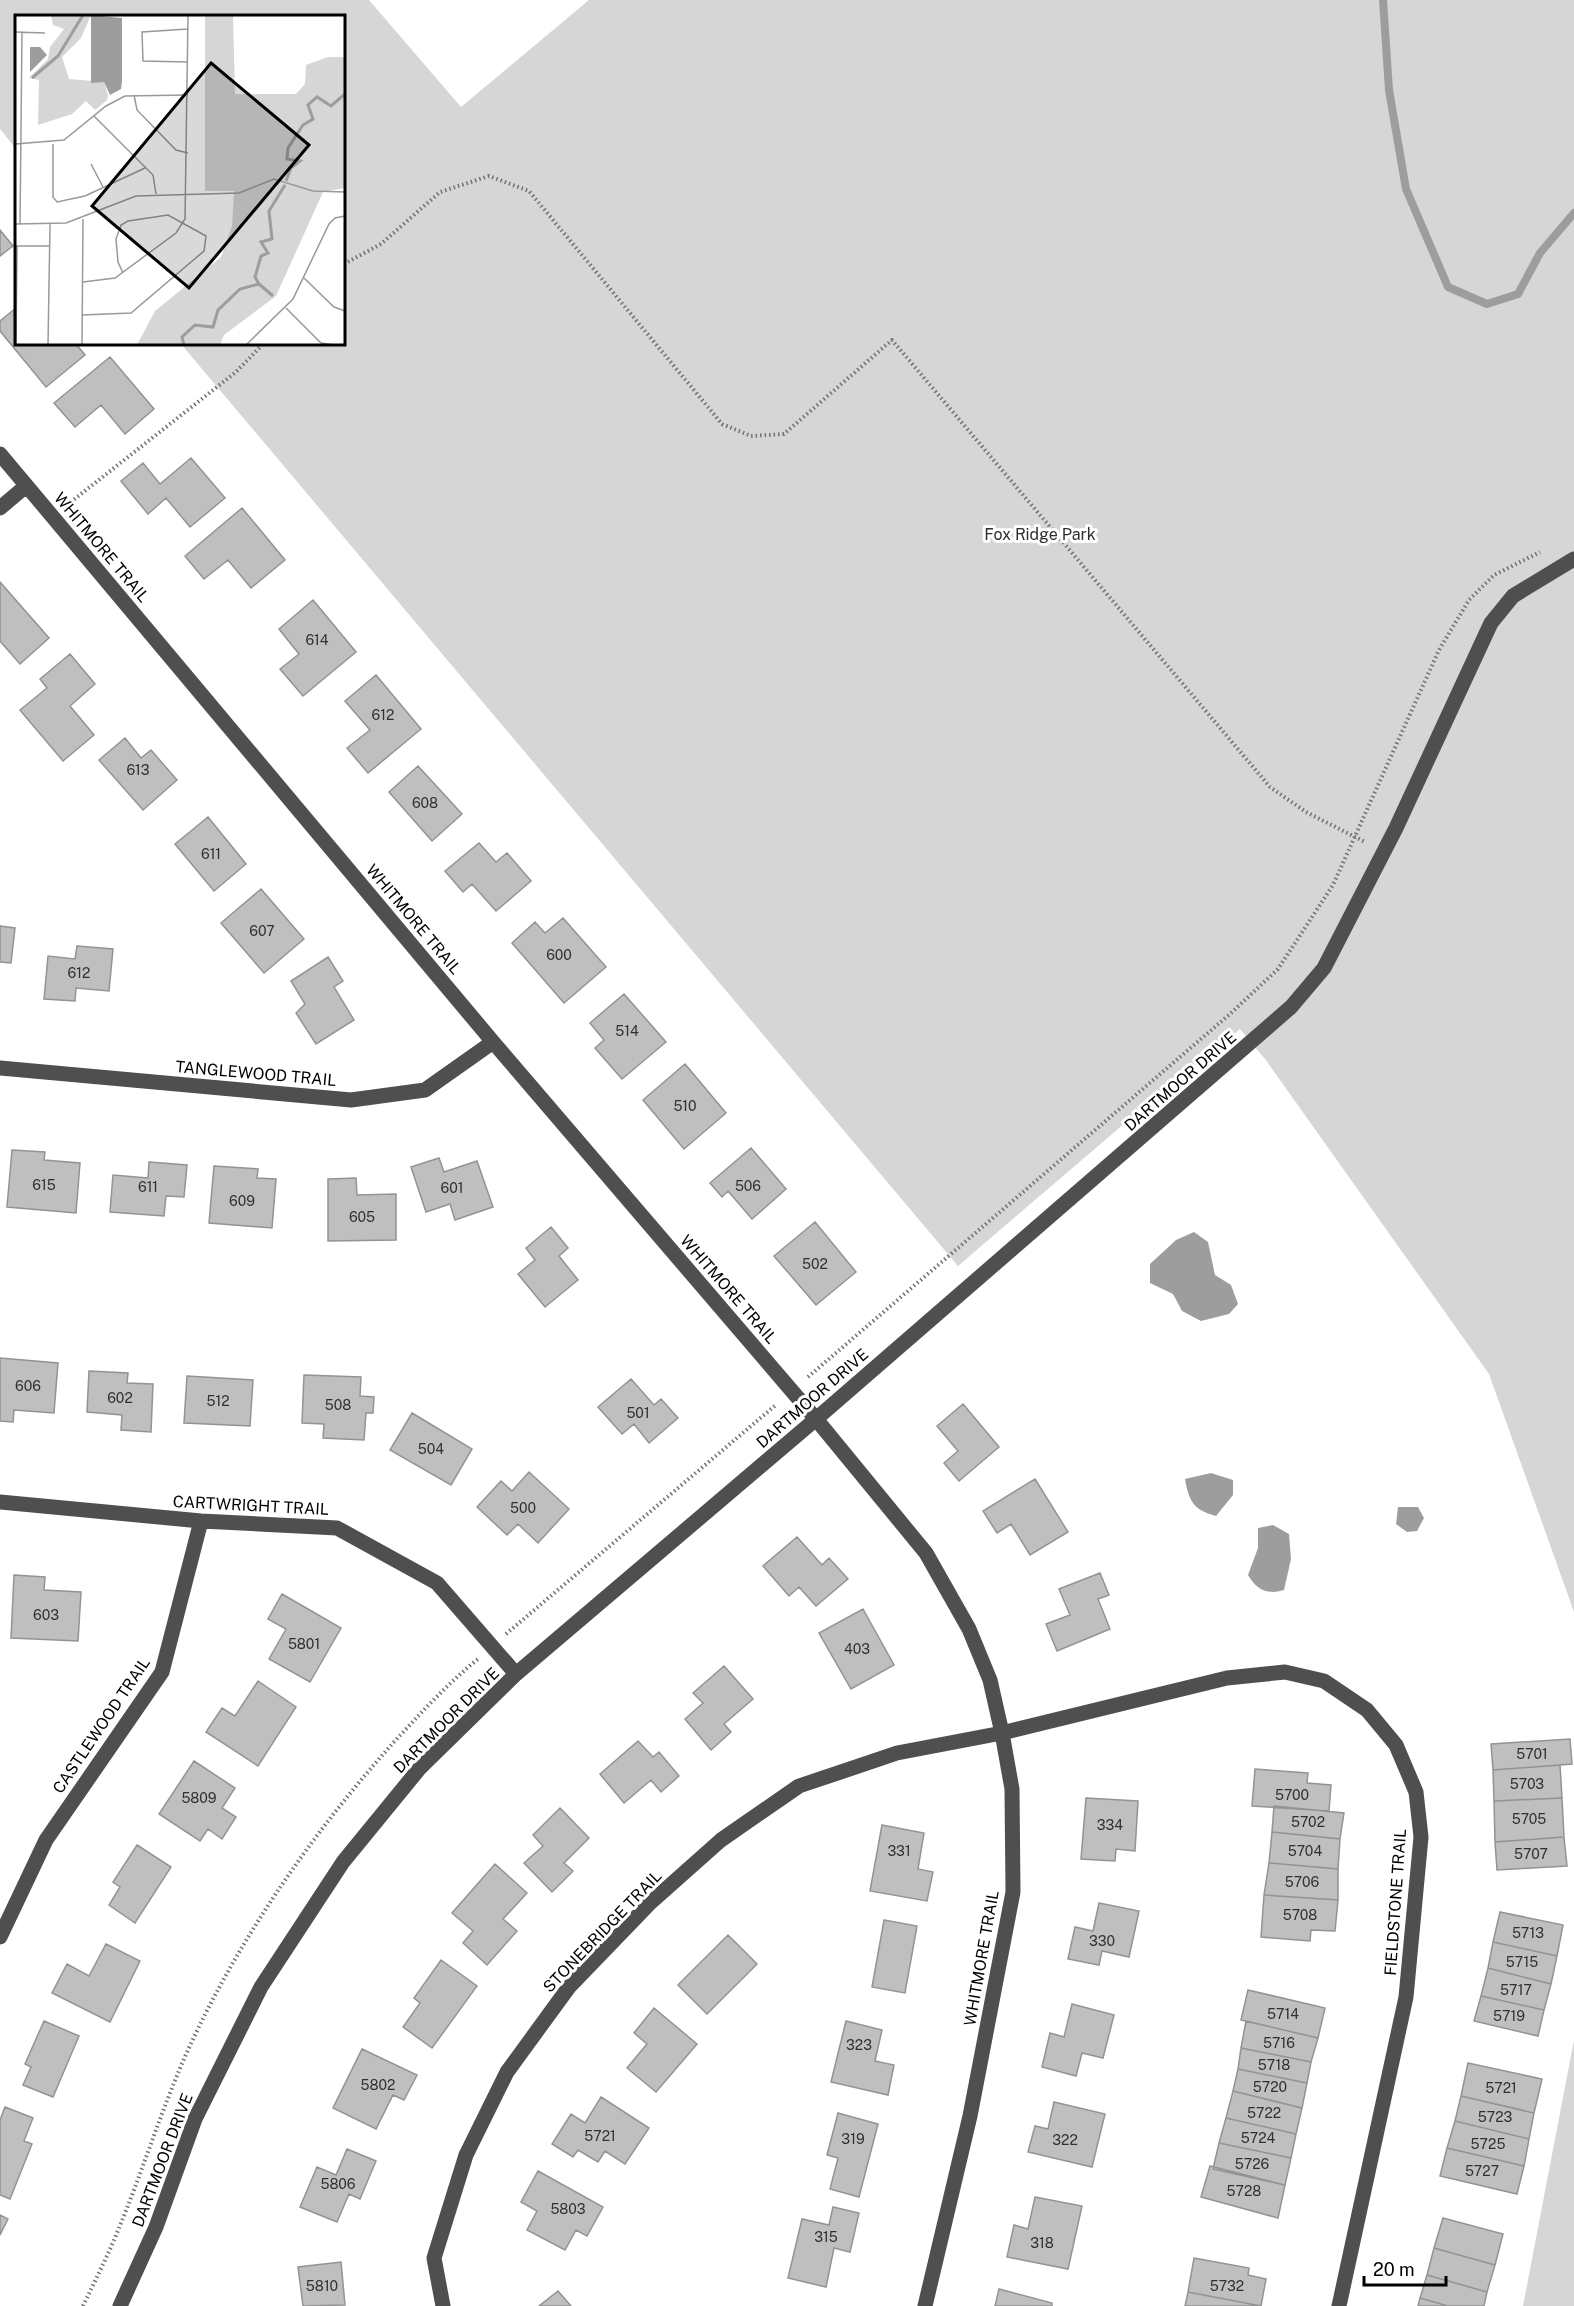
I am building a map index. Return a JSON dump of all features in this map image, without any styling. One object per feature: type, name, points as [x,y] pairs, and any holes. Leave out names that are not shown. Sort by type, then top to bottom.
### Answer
[{"type":"street","name":"WHITMORE TRAIL","points":[[0,454],[493,1042],[816,1419],[926,1553],[969,1629],[990,1680],[1012,1789],[1013,1892],[970,2116],[925,2306]]},
{"type":"street","points":[[0,508],[26,486]]},
{"type":"street","name":"DARTMOOR DRIVE","points":[[120,2306],[156,2227],[195,2120],[261,1986],[343,1862],[412,1777],[516,1674],[816,1419],[1291,1007],[1324,968],[1384,851],[1491,623],[1513,596],[1557,567],[1574,559]]},
{"type":"street","name":"TANGLEWOOD TRAIL","points":[[0,1068],[351,1100],[424,1090],[493,1042]]},
{"type":"street","name":"CARTWRIGHT TRAIL","points":[[0,1502],[201,1521],[337,1528],[437,1583],[516,1674]]},
{"type":"street","name":"CASTLEWOOD TRAIL","points":[[0,1937],[46,1840],[162,1672],[201,1521]]},
{"type":"street","name":"FIELDSTONE TRAIL","points":[[1002,1733],[1227,1678],[1285,1672],[1324,1681],[1367,1710],[1396,1745],[1416,1792],[1421,1837],[1407,1986],[1339,2306]]},
{"type":"street","name":"STONEBRIDGE TRAIL","points":[[443,2306],[434,2258],[466,2156],[507,2072],[569,1987],[649,1904],[721,1840],[799,1786],[897,1753],[1002,1733]]},
{"type":"path","points":[[345,263],[381,244],[440,192],[489,176],[530,191],[722,424],[751,436],[784,434],[892,340],[1270,787],[1306,812],[1384,851]]},
{"type":"path","points":[[53,517],[236,372],[261,345]]},
{"type":"green space","name":"Fox Ridge Park","points":[[0,0],[369,0],[461,107],[589,0],[1574,0],[1574,1612],[1489,1374],[1265,1059],[1240,1029],[1139,1111],[958,1266],[182,345],[345,345],[345,15],[15,15],[15,148],[0,129]]},
{"type":"green space","points":[[1574,2040],[1574,2306],[1523,2306]]},
{"type":"shaded area","points":[[1194,1232],[1208,1242],[1215,1275],[1231,1285],[1238,1304],[1229,1314],[1201,1321],[1182,1311],[1173,1294],[1150,1283],[1150,1264],[1176,1240]]},
{"type":"shaded area","points":[[1211,1473],[1233,1480],[1233,1495],[1216,1516],[1202,1511],[1194,1504],[1188,1494],[1185,1479]]},
{"type":"shaded area","points":[[1398,1507],[1418,1507],[1424,1518],[1417,1531],[1407,1532],[1396,1524]]},
{"type":"shaded area","points":[[1273,1525],[1289,1534],[1291,1559],[1284,1590],[1272,1592],[1259,1588],[1248,1575],[1258,1548],[1258,1528]]},
{"type":"building","points":[[0,230],[13,246],[0,256]]},
{"type":"building","points":[[15,309],[15,345],[77,345],[85,355],[46,387],[0,331],[0,321]]},
{"type":"building","points":[[110,357],[154,409],[125,434],[101,405],[75,427],[54,403]]},
{"type":"building","points":[[191,458],[225,498],[190,527],[166,498],[148,514],[121,481],[143,463],[160,484]]},
{"type":"building","points":[[242,508],[285,560],[251,588],[228,560],[204,579],[185,556]]},
{"type":"building","points":[[0,582],[49,638],[20,664],[0,641]]},
{"type":"building","points":[[313,600],[356,652],[303,696],[280,669],[299,654],[279,629]]},
{"type":"building","points":[[70,654],[95,684],[70,706],[94,735],[63,761],[20,710],[47,688],[40,679]]},
{"type":"building","points":[[376,675],[421,729],[368,773],[347,748],[370,730],[345,701]]},
{"type":"building","points":[[125,738],[141,758],[151,750],[177,780],[143,810],[99,760]]},
{"type":"building","points":[[418,766],[462,814],[432,841],[389,792]]},
{"type":"building","points":[[208,817],[246,864],[214,891],[175,844]]},
{"type":"building","points":[[479,843],[496,862],[507,853],[531,881],[496,911],[472,884],[463,892],[445,871]]},
{"type":"building","points":[[261,889],[304,939],[264,973],[221,923]]},
{"type":"building","points":[[563,918],[606,967],[564,1003],[512,943],[535,922],[545,933]]},
{"type":"building","points":[[0,926],[15,928],[11,963],[0,962]]},
{"type":"building","points":[[77,946],[113,949],[109,991],[76,988],[75,1001],[44,999],[48,956],[75,959]]},
{"type":"building","points":[[328,957],[343,981],[334,987],[354,1020],[316,1044],[296,1013],[305,1004],[291,981]]},
{"type":"building","points":[[624,994],[666,1042],[622,1079],[595,1048],[604,1040],[590,1023]]},
{"type":"building","points":[[685,1064],[726,1113],[684,1149],[643,1100]]},
{"type":"building","points":[[751,1148],[786,1189],[752,1219],[728,1191],[722,1197],[710,1183]]},
{"type":"building","points":[[12,1150],[45,1152],[44,1160],[80,1163],[76,1213],[7,1207]]},
{"type":"building","points":[[439,1158],[444,1172],[477,1161],[493,1207],[455,1220],[450,1204],[426,1212],[411,1167]]},
{"type":"building","points":[[149,1162],[187,1165],[184,1197],[166,1196],[164,1216],[110,1212],[113,1175],[148,1178]]},
{"type":"building","points":[[214,1166],[258,1169],[257,1178],[276,1179],[272,1228],[209,1223]]},
{"type":"building","points":[[356,1178],[357,1195],[396,1194],[396,1240],[328,1241],[328,1179]]},
{"type":"building","points":[[815,1222],[856,1272],[816,1305],[774,1256]]},
{"type":"building","points":[[551,1227],[568,1248],[559,1256],[578,1280],[545,1307],[518,1274],[535,1260],[526,1248]]},
{"type":"building","points":[[0,1358],[58,1363],[54,1413],[14,1410],[13,1422],[0,1421]]},
{"type":"building","points":[[89,1371],[128,1373],[127,1383],[153,1384],[151,1432],[121,1430],[122,1415],[87,1412]]},
{"type":"building","points":[[304,1375],[361,1377],[360,1396],[374,1397],[373,1413],[366,1413],[364,1440],[323,1438],[324,1424],[302,1423]]},
{"type":"building","points":[[187,1376],[253,1380],[250,1426],[184,1423]]},
{"type":"building","points":[[631,1379],[654,1405],[661,1399],[678,1418],[649,1443],[634,1424],[622,1434],[598,1407]]},
{"type":"building","points":[[963,1404],[999,1447],[959,1481],[944,1463],[958,1451],[937,1426]]},
{"type":"building","points":[[412,1413],[472,1449],[451,1485],[390,1450]]},
{"type":"building","points":[[529,1472],[569,1509],[538,1543],[518,1524],[507,1535],[477,1507],[501,1481],[512,1491]]},
{"type":"building","points":[[1035,1479],[1068,1532],[1030,1555],[1011,1524],[997,1533],[983,1511]]},
{"type":"building","points":[[797,1537],[822,1565],[829,1558],[848,1579],[816,1606],[799,1587],[789,1596],[763,1566]]},
{"type":"building","points":[[1100,1573],[1109,1595],[1098,1599],[1110,1629],[1057,1651],[1046,1624],[1070,1615],[1059,1589]]},
{"type":"building","points":[[14,1575],[45,1577],[44,1590],[81,1592],[78,1641],[11,1638]]},
{"type":"building","points":[[282,1594],[341,1628],[310,1682],[269,1659],[286,1629],[268,1619]]},
{"type":"building","points":[[863,1609],[894,1665],[851,1689],[819,1633]]},
{"type":"building","points":[[724,1666],[753,1699],[724,1724],[731,1732],[711,1750],[685,1719],[703,1703],[693,1693]]},
{"type":"building","points":[[258,1681],[296,1707],[258,1766],[206,1732],[222,1708],[235,1716]]},
{"type":"building","points":[[1570,1739],[1572,1764],[1493,1770],[1491,1744]]},
{"type":"building","points":[[638,1741],[653,1757],[659,1752],[679,1776],[661,1792],[651,1780],[624,1803],[600,1774]]},
{"type":"building","points":[[194,1761],[235,1788],[222,1808],[236,1817],[222,1839],[208,1829],[200,1841],[159,1814]]},
{"type":"building","points":[[1560,1765],[1562,1798],[1494,1801],[1493,1770]]},
{"type":"building","points":[[1255,1769],[1308,1773],[1307,1783],[1331,1785],[1329,1811],[1252,1806]]},
{"type":"building","points":[[1086,1798],[1138,1801],[1135,1851],[1116,1849],[1115,1861],[1081,1859]]},
{"type":"building","points":[[1562,1798],[1564,1837],[1495,1842],[1494,1801]]},
{"type":"building","points":[[1274,1806],[1344,1813],[1340,1839],[1272,1832]]},
{"type":"building","points":[[560,1808],[589,1838],[564,1863],[573,1871],[552,1892],[524,1863],[543,1846],[533,1835]]},
{"type":"building","points":[[882,1825],[924,1833],[918,1869],[933,1872],[927,1901],[870,1891]]},
{"type":"building","points":[[1272,1832],[1340,1839],[1338,1869],[1269,1863]]},
{"type":"building","points":[[1564,1837],[1567,1866],[1497,1870],[1495,1842]]},
{"type":"building","points":[[137,1845],[171,1867],[135,1923],[109,1905],[120,1887],[113,1882]]},
{"type":"building","points":[[1269,1863],[1338,1869],[1338,1900],[1264,1895]]},
{"type":"building","points":[[495,1864],[527,1893],[503,1919],[517,1931],[487,1965],[463,1943],[473,1931],[452,1913]]},
{"type":"building","points":[[1264,1895],[1338,1900],[1335,1931],[1311,1930],[1310,1941],[1261,1937]]},
{"type":"building","points":[[1099,1903],[1139,1911],[1129,1957],[1102,1951],[1099,1965],[1068,1959],[1075,1927],[1093,1931]]},
{"type":"building","points":[[1500,1912],[1563,1925],[1557,1956],[1493,1942]]},
{"type":"building","points":[[884,1920],[917,1926],[905,1993],[872,1987]]},
{"type":"building","points":[[728,1935],[757,1964],[707,2014],[678,1985]]},
{"type":"building","points":[[1493,1942],[1557,1956],[1551,1984],[1488,1968]]},
{"type":"building","points":[[106,1944],[140,1961],[110,2022],[52,1993],[67,1964],[89,1976]]},
{"type":"building","points":[[441,1960],[477,1986],[432,2048],[403,2027],[420,2003],[414,1998]]},
{"type":"building","points":[[1488,1968],[1551,1984],[1544,2010],[1481,1996]]},
{"type":"building","points":[[1248,1990],[1325,2008],[1318,2038],[1241,2020]]},
{"type":"building","points":[[1481,1996],[1544,2010],[1538,2036],[1474,2021]]},
{"type":"building","points":[[1072,2004],[1114,2015],[1103,2058],[1082,2053],[1076,2076],[1042,2067],[1050,2033],[1064,2037]]},
{"type":"building","points":[[654,2008],[697,2044],[656,2092],[627,2068],[647,2044],[634,2033]]},
{"type":"building","points":[[44,2021],[79,2036],[53,2097],[23,2085],[31,2067],[25,2064]]},
{"type":"building","points":[[846,2021],[882,2030],[875,2061],[894,2065],[888,2095],[831,2082]]},
{"type":"building","points":[[1246,2021],[1318,2038],[1311,2062],[1241,2048]]},
{"type":"building","points":[[1241,2048],[1311,2062],[1307,2083],[1238,2069]]},
{"type":"building","points":[[362,2049],[417,2075],[404,2100],[393,2095],[376,2129],[333,2108]]},
{"type":"building","points":[[1468,2063],[1542,2079],[1534,2113],[1461,2096]]},
{"type":"building","points":[[1238,2069],[1307,2083],[1302,2108],[1233,2091]]},
{"type":"building","points":[[1233,2091],[1302,2108],[1296,2134],[1226,2118]]},
{"type":"building","points":[[1461,2096],[1534,2113],[1529,2139],[1455,2121]]},
{"type":"building","points":[[601,2097],[649,2128],[625,2164],[605,2151],[598,2162],[578,2150],[573,2157],[552,2144],[571,2114],[585,2123]]},
{"type":"building","points":[[1054,2102],[1105,2114],[1092,2167],[1028,2152],[1035,2126],[1048,2129]]},
{"type":"building","points":[[5,2107],[33,2118],[24,2141],[32,2144],[10,2199],[0,2195],[0,2120]]},
{"type":"building","points":[[838,2113],[878,2124],[859,2197],[830,2189],[838,2158],[827,2155]]},
{"type":"building","points":[[1226,2118],[1296,2134],[1291,2158],[1219,2143]]},
{"type":"building","points":[[1455,2121],[1529,2139],[1524,2166],[1447,2148]]},
{"type":"building","points":[[1219,2143],[1291,2158],[1285,2185],[1213,2169]]},
{"type":"building","points":[[1447,2148],[1524,2166],[1517,2194],[1440,2176]]},
{"type":"building","points":[[347,2149],[376,2161],[360,2199],[349,2194],[337,2222],[300,2207],[317,2167],[336,2175]]},
{"type":"building","points":[[1210,2166],[1285,2185],[1278,2218],[1201,2197]]},
{"type":"building","points":[[538,2171],[603,2207],[587,2236],[576,2230],[565,2250],[527,2230],[537,2211],[521,2202]]},
{"type":"building","points":[[1035,2197],[1082,2206],[1068,2269],[1007,2257],[1014,2225],[1028,2229]]},
{"type":"building","points":[[833,2207],[859,2213],[850,2252],[834,2248],[826,2287],[788,2278],[802,2219],[829,2225]]},
{"type":"building","points":[[0,2215],[8,2219],[0,2235]]},
{"type":"building","points":[[1443,2218],[1503,2234],[1495,2265],[1434,2248]]},
{"type":"building","points":[[1434,2248],[1495,2265],[1487,2292],[1427,2275]]},
{"type":"building","points":[[1194,2258],[1249,2268],[1248,2275],[1266,2279],[1261,2306],[1188,2292]]},
{"type":"building","points":[[341,2262],[345,2305],[303,2306],[298,2267]]},
{"type":"building","points":[[1427,2275],[1487,2292],[1484,2306],[1448,2306],[1420,2298]]},
{"type":"building","points":[[999,2289],[1052,2303],[1052,2306],[995,2306]]},
{"type":"building","points":[[558,2291],[571,2306],[539,2306]]},
{"type":"building","points":[[1188,2292],[1261,2306],[1185,2306]]},
{"type":"building","points":[[1420,2298],[1448,2306],[1418,2306]]},
{"type":"waterway","points":[[1383,0],[1389,90],[1406,189],[1448,287],[1487,304],[1518,294],[1540,253],[1574,213]]}]
